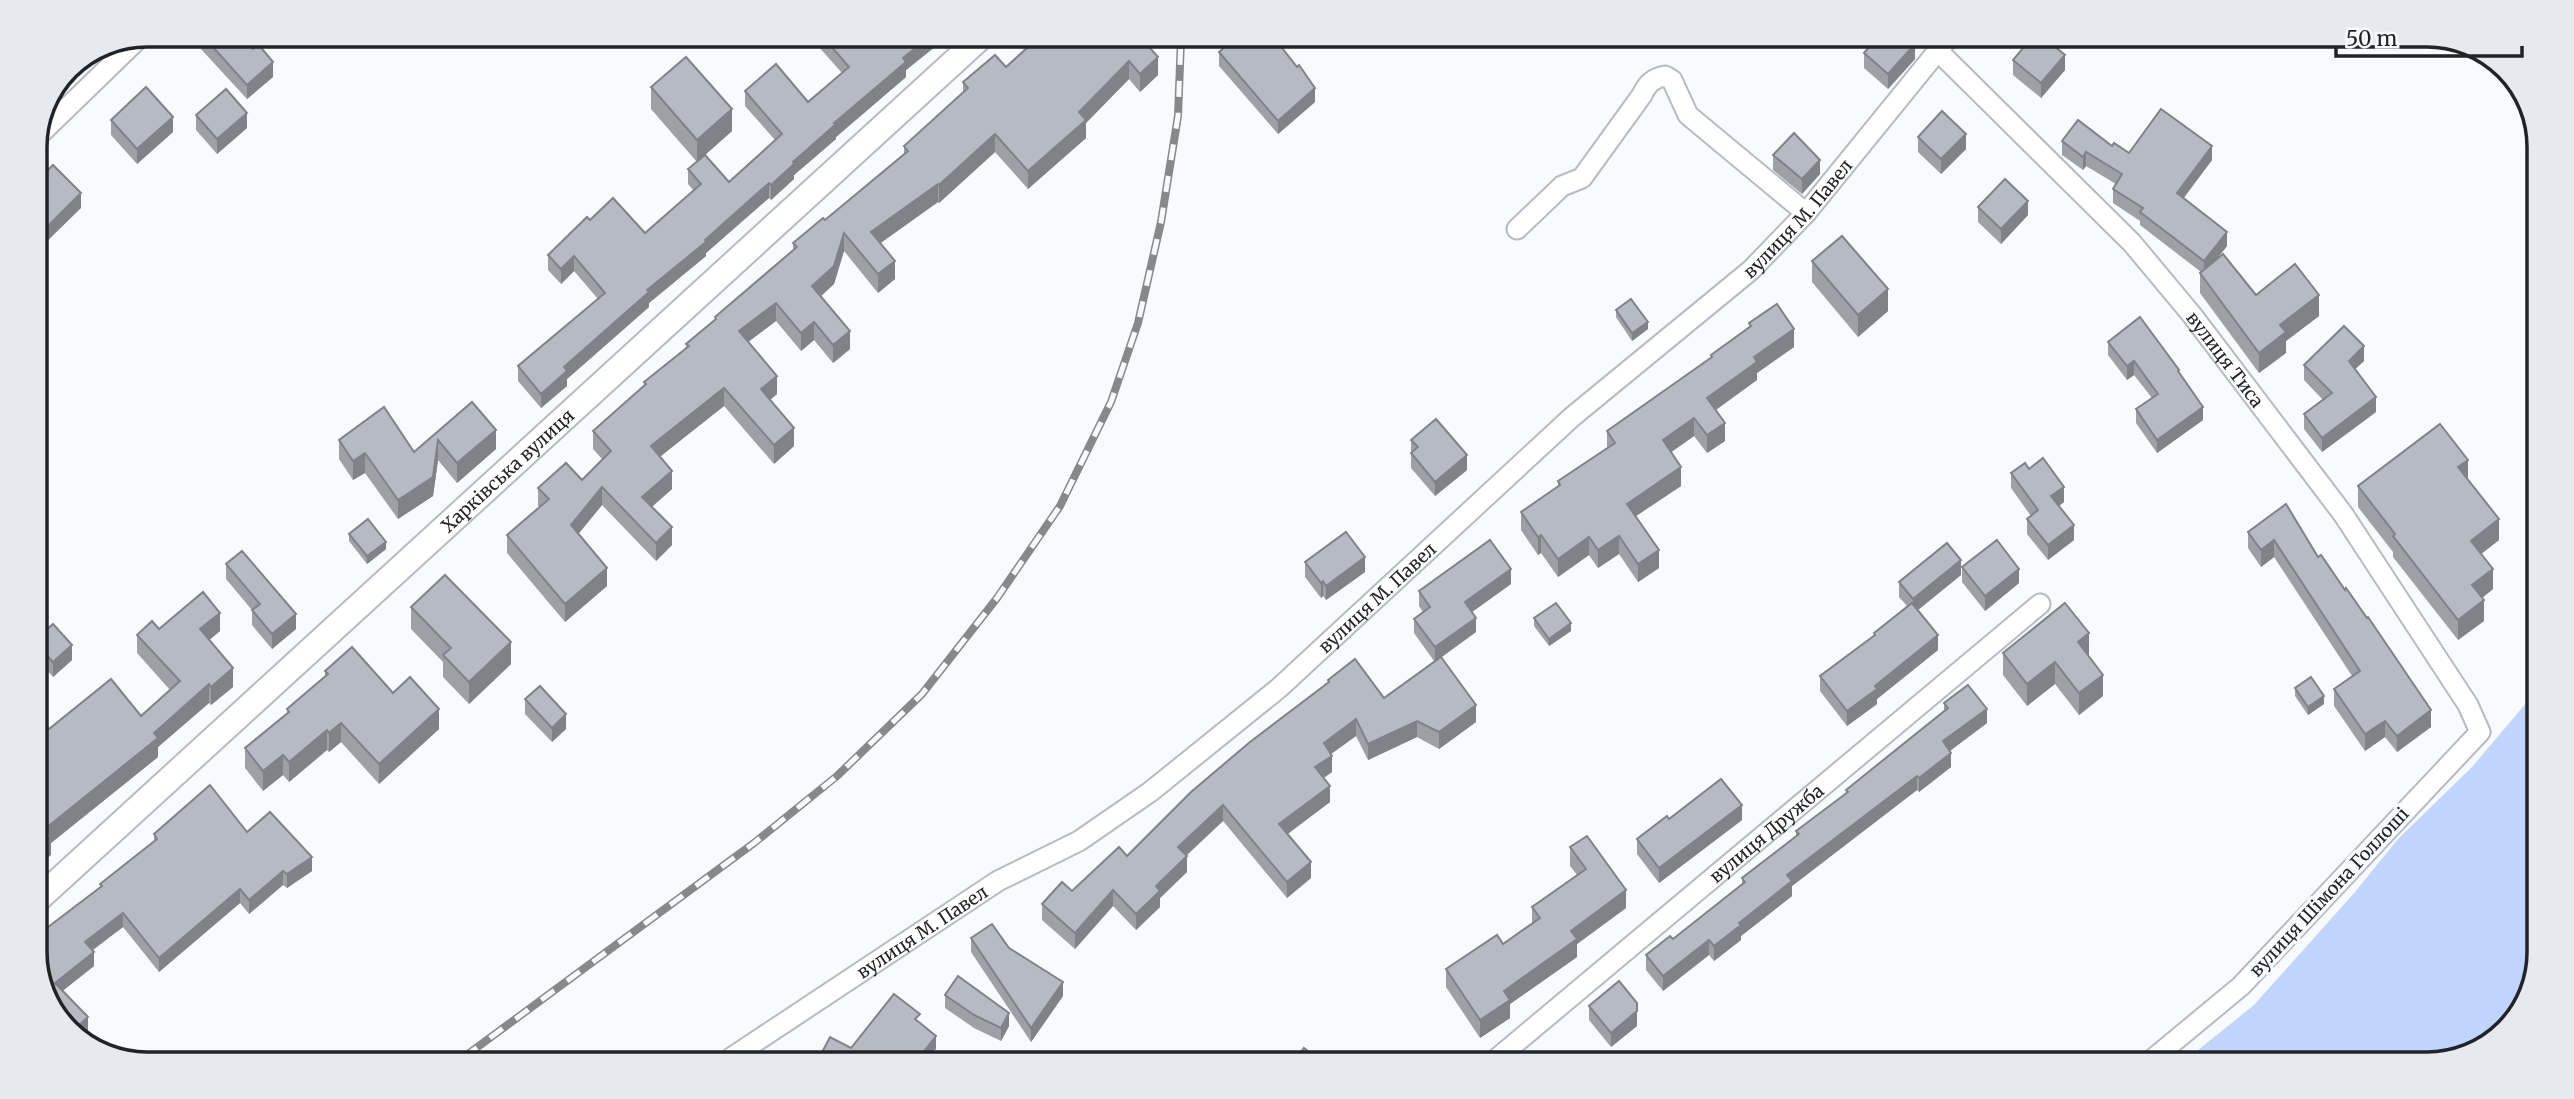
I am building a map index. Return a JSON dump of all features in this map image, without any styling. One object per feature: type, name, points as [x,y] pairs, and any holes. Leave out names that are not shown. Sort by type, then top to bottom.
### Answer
[{"type":"street","name":"Харківська вулиця","points":[[47,891],[970,47]]},
{"type":"street","name":"вулиця М. Павел","points":[[740,1052],[998,881],[1079,841],[1150,792],[1279,688],[1572,416],[1751,270],[1806,213],[1941,47]]},
{"type":"street","name":"вулиця Тиса","points":[[1943,47],[2132,243],[2192,315],[2343,514],[2468,705]]},
{"type":"street","points":[[51,124],[128,49]]},
{"type":"street","points":[[1517,229],[1562,187],[1582,178],[1646,86],[1665,76],[1672,80],[1688,115],[1806,213]]},
{"type":"street","name":"вулиця Дружба","points":[[1505,1052],[2040,604]]},
{"type":"street","name":"вулиця Шімона Голлоші","points":[[2161,1052],[2241,986],[2480,732],[2468,705]]},
{"type":"shaded area","points":[[2527,702],[2525,971],[2513,1002],[2493,1027],[2465,1044],[2439,1051],[2196,1052],[2254,1005],[2355,892],[2398,839],[2472,767]]},
{"type":"building","points":[[213,47],[260,47],[273,62],[247,85]]},
{"type":"building","points":[[832,47],[917,47],[903,58],[906,62],[834,123],[836,124],[771,185],[769,183],[705,240],[706,242],[647,290],[649,292],[564,367],[567,371],[541,394],[518,366],[605,293],[574,256],[561,269],[548,255],[587,217],[590,220],[613,198],[645,233],[701,184],[688,169],[705,155],[729,182],[782,134],[745,91],[776,64],[808,102],[849,67]]},
{"type":"building","points":[[1028,47],[1149,47],[1158,57],[1140,74],[1129,61],[1079,112],[1086,120],[1028,171],[995,134],[939,185],[871,232],[895,261],[878,274],[844,233],[834,266],[812,286],[850,331],[833,345],[814,322],[801,333],[776,303],[739,331],[777,376],[761,389],[794,428],[774,445],[724,388],[651,446],[672,471],[642,497],[672,527],[656,543],[602,487],[571,525],[607,568],[565,604],[507,535],[549,499],[538,488],[566,463],[582,480],[611,451],[593,431],[646,384],[644,382],[689,346],[686,344],[716,319],[715,317],[797,247],[793,243],[908,151],[904,146],[968,88],[963,82],[995,55],[1006,67]]},
{"type":"building","points":[[1225,47],[1281,47],[1297,67],[1299,65],[1315,88],[1278,121],[1219,52]]},
{"type":"building","points":[[1869,47],[1912,47],[1888,74],[1864,53]]},
{"type":"building","points":[[2024,47],[2055,47],[2065,55],[2041,83],[2013,60]]},
{"type":"building","points":[[686,57],[732,109],[697,140],[651,87]]},
{"type":"building","points":[[146,87],[173,117],[137,149],[111,120]]},
{"type":"building","points":[[226,89],[247,113],[217,139],[196,115]]},
{"type":"building","points":[[2161,109],[2212,146],[2177,193],[2227,232],[2204,261],[2140,212],[2143,208],[2113,189],[2122,174],[2086,152],[2083,157],[2062,141],[2078,120],[2112,146],[2114,143],[2129,153]]},
{"type":"building","points":[[1942,111],[1966,134],[1941,159],[1918,137]]},
{"type":"building","points":[[1794,133],[1820,160],[1802,179],[1773,155]]},
{"type":"building","points":[[53,165],[81,193],[47,227],[47,171]]},
{"type":"building","points":[[2005,179],[2028,201],[2001,229],[1978,207]]},
{"type":"building","points":[[1842,236],[1888,289],[1858,315],[1812,261]]},
{"type":"building","points":[[2223,254],[2256,295],[2295,264],[2319,295],[2280,325],[2286,332],[2259,353],[2200,273]]},
{"type":"building","points":[[1631,299],[1648,322],[1632,333],[1616,310]]},
{"type":"building","points":[[1777,304],[1794,329],[1754,357],[1757,362],[1707,398],[1725,423],[1707,435],[1694,418],[1663,440],[1681,467],[1627,504],[1659,550],[1638,564],[1619,536],[1598,550],[1589,537],[1558,559],[1541,535],[1538,537],[1521,512],[1560,485],[1558,481],[1615,443],[1607,431],[1712,357],[1711,355],[1751,326],[1749,323]]},
{"type":"building","points":[[2140,317],[2203,407],[2157,440],[2136,409],[2158,394],[2134,361],[2127,366],[2108,342]]},
{"type":"building","points":[[2344,326],[2364,346],[2349,361],[2376,397],[2322,438],[2304,414],[2332,393],[2304,365]]},
{"type":"building","points":[[472,402],[496,430],[457,463],[438,440],[433,477],[398,500],[365,453],[353,461],[339,440],[384,407],[414,452]]},
{"type":"building","points":[[1436,419],[1467,455],[1435,482],[1411,453],[1418,447],[1411,440]]},
{"type":"building","points":[[2440,424],[2468,460],[2458,467],[2499,519],[2471,541],[2493,569],[2472,585],[2484,600],[2458,620],[2358,486]]},
{"type":"building","points":[[2043,458],[2064,487],[2051,496],[2074,525],[2048,545],[2027,519],[2038,510],[2011,473],[2025,463],[2029,469]]},
{"type":"building","points":[[2286,504],[2318,557],[2321,555],[2368,617],[2431,710],[2397,736],[2385,721],[2365,734],[2334,689],[2360,671],[2274,540],[2261,550],[2248,532]]},
{"type":"building","points":[[368,519],[386,542],[367,556],[349,534]]},
{"type":"building","points":[[1346,532],[1365,557],[1326,586],[1305,562]]},
{"type":"building","points":[[1490,540],[1511,569],[1465,602],[1476,618],[1435,647],[1414,619],[1430,607],[1419,591]]},
{"type":"building","points":[[1997,540],[2019,569],[1985,596],[1962,567]]},
{"type":"building","points":[[1947,543],[1961,560],[1913,599],[1899,582]]},
{"type":"building","points":[[242,551],[296,614],[272,634],[252,610],[260,604],[226,564]]},
{"type":"building","points":[[445,575],[511,642],[469,682],[443,655],[451,648],[411,607]]},
{"type":"building","points":[[203,592],[220,613],[200,629],[233,668],[211,687],[209,684],[154,733],[158,738],[47,827],[47,727],[49,729],[111,679],[141,716],[180,681],[137,635],[152,621],[159,629]]},
{"type":"building","points":[[1556,603],[1571,623],[1549,639],[1534,618]]},
{"type":"building","points":[[1912,603],[1938,635],[1875,686],[1877,689],[1847,711],[1820,676]]},
{"type":"building","points":[[2065,603],[2089,633],[2078,642],[2103,675],[2079,693],[2055,662],[2027,684],[2003,653]]},
{"type":"building","points":[[53,624],[72,645],[53,662],[47,656],[47,629]]},
{"type":"building","points":[[352,647],[393,693],[410,677],[439,709],[379,764],[341,723],[329,733],[327,730],[289,762],[283,755],[263,771],[245,748],[289,712],[287,709],[328,674],[325,671]]},
{"type":"building","points":[[1441,657],[1476,705],[1439,732],[1417,721],[1368,744],[1356,719],[1324,743],[1332,756],[1315,767],[1330,786],[1279,824],[1311,862],[1287,882],[1223,805],[1178,847],[1187,856],[1156,886],[1160,891],[1136,914],[1113,890],[1075,933],[1042,904],[1062,882],[1072,891],[1119,847],[1127,856],[1191,792],[1355,659],[1384,698]]},
{"type":"building","points":[[2311,677],[2324,696],[2308,707],[2295,688]]},
{"type":"building","points":[[1968,685],[1987,709],[1943,741],[1951,753],[1787,875],[1792,881],[1714,946],[1709,940],[1663,976],[1646,955],[1670,936],[1673,939],[1745,882],[1742,878],[1799,834],[1796,831],[1848,792],[1846,790],[1948,708],[1944,703]]},
{"type":"building","points":[[540,686],[566,714],[552,728],[525,699]]},
{"type":"building","points":[[1721,779],[1742,805],[1659,868],[1637,839],[1667,816],[1669,819]]},
{"type":"building","points":[[210,785],[247,832],[270,812],[312,857],[287,874],[283,871],[249,900],[240,889],[159,958],[123,913],[85,942],[94,952],[55,983],[88,1017],[80,1025],[61,1002],[53,984],[47,958],[47,928],[157,839],[154,834]]},
{"type":"building","points":[[1587,836],[1626,890],[1571,931],[1577,939],[1504,991],[1510,1000],[1480,1020],[1446,969],[1497,935],[1503,944],[1540,918],[1532,907],[1586,869],[1570,847]]},
{"type":"building","points":[[992,924],[1009,948],[1063,982],[1031,1028],[971,938]]},
{"type":"building","points":[[958,976],[1009,1013],[1001,1028],[974,1015],[945,995]]},
{"type":"building","points":[[1619,981],[1637,1003],[1637,1011],[1611,1033],[1589,1006]]},
{"type":"building","points":[[894,994],[920,1014],[915,1019],[936,1036],[923,1052],[822,1052],[830,1037],[851,1048]]},
{"type":"railway","points":[[471,1052],[754,843],[837,776],[922,694],[997,598],[1060,506],[1111,402],[1138,323],[1161,222],[1178,116],[1181,47]]}]
